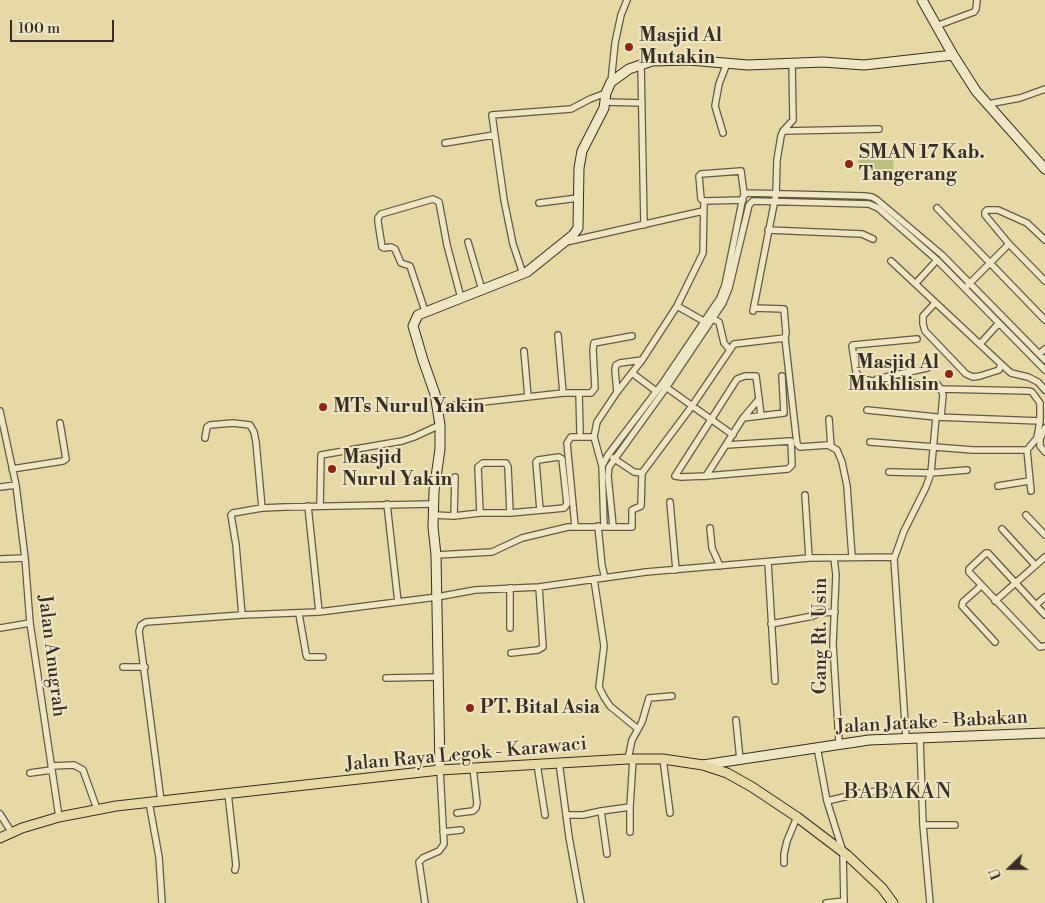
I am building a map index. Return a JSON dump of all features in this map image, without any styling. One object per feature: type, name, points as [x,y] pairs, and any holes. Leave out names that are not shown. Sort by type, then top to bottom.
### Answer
[{"type":"main road","name":"Jalan Raya Legok - Karawaci","points":[[0,838],[59,817],[97,809],[149,802],[440,770],[559,762],[663,759],[703,765],[744,782],[797,817],[843,852],[882,888],[893,903]]},
{"type":"street","points":[[425,903],[419,862],[423,858],[438,852],[444,844],[440,770],[436,555],[433,515],[440,449],[440,425],[438,407],[413,326],[418,315],[426,311],[523,274],[566,242],[578,228],[579,168],[582,151],[604,108],[611,82],[614,43],[627,0]]},
{"type":"street","points":[[922,0],[953,56],[976,91],[1045,169]]},
{"type":"street","points":[[936,26],[974,12],[977,0]]},
{"type":"street","points":[[611,82],[623,72],[652,61],[690,60],[748,65],[823,62],[864,65],[953,56]]},
{"type":"street","points":[[792,62],[793,120],[783,131],[777,160],[776,194],[753,309],[784,309],[785,338],[797,444],[800,447],[831,446],[837,450],[840,456],[847,486],[852,557]]},
{"type":"street","points":[[723,133],[715,106],[719,84],[727,63]]},
{"type":"street","points":[[641,64],[644,225]]},
{"type":"street","points":[[988,104],[1020,98],[1045,89]]},
{"type":"street","points":[[523,274],[513,244],[504,200],[491,116],[493,114],[571,109],[590,99],[606,98],[642,103]]},
{"type":"street","points":[[783,131],[880,129]]},
{"type":"street","points":[[445,143],[494,135]]},
{"type":"street","points":[[613,526],[602,466],[594,436],[597,422],[642,360],[677,306],[688,288],[703,253],[704,201],[701,199],[699,176],[701,174],[741,171],[743,197],[725,284],[709,321]]},
{"type":"street","points":[[704,201],[776,194],[872,197],[942,255],[1045,360]]},
{"type":"street","points":[[539,203],[578,198]]},
{"type":"street","points":[[426,311],[410,266],[401,263],[395,249],[382,247],[378,222],[381,214],[433,200],[439,202],[460,298]]},
{"type":"street","points":[[605,578],[602,566],[601,526],[608,470],[664,386],[723,303],[729,288],[749,203],[753,201],[869,204],[873,206],[937,260],[1045,370]]},
{"type":"street","points":[[937,208],[1045,320]]},
{"type":"street","points":[[1045,240],[1027,223],[998,210],[987,210],[985,215],[1045,281]]},
{"type":"street","points":[[566,242],[703,211]]},
{"type":"street","points":[[768,230],[862,234],[873,239]]},
{"type":"street","points":[[468,242],[482,290]]},
{"type":"street","points":[[964,288],[1010,244]]},
{"type":"street","points":[[916,284],[937,260]]},
{"type":"street","points":[[891,261],[1011,373],[1028,377],[1038,382],[1045,390]]},
{"type":"street","points":[[935,303],[923,316],[925,330],[966,374],[973,377],[980,376],[999,370],[1001,364]]},
{"type":"street","points":[[677,306],[709,321],[719,322],[724,343],[730,350]]},
{"type":"street","points":[[980,344],[999,323]]},
{"type":"street","points":[[558,335],[562,393]]},
{"type":"street","points":[[438,407],[562,393],[591,393],[595,388],[594,342],[632,336]]},
{"type":"street","points":[[436,555],[492,552],[522,538],[575,526],[632,526],[632,510],[641,506],[642,473],[692,406],[730,350],[737,342],[785,338]]},
{"type":"street","points":[[906,738],[894,580],[894,557],[931,473],[938,417],[943,395],[937,384],[873,381],[862,378],[856,372],[852,346],[917,339]]},
{"type":"street","points":[[1039,354],[1045,348]]},
{"type":"street","points":[[524,351],[528,397]]},
{"type":"street","points":[[617,392],[616,365],[620,362],[642,360]]},
{"type":"street","points":[[873,381],[927,368]]},
{"type":"street","points":[[632,373],[656,391]]},
{"type":"street","points":[[726,445],[791,441],[792,465],[788,469],[706,476],[675,476],[737,379],[743,376],[756,376],[761,415]]},
{"type":"street","points":[[744,418],[784,412],[782,376]]},
{"type":"street","points":[[602,466],[608,455],[656,391],[664,386]]},
{"type":"street","points":[[664,386],[733,434]]},
{"type":"street","points":[[941,389],[1032,392],[1040,403],[1040,421],[1037,438],[1027,450],[1031,491]]},
{"type":"street","points":[[578,394],[580,432]]},
{"type":"street","points":[[706,476],[744,418],[759,399]]},
{"type":"street","points":[[867,410],[938,417],[1040,421]]},
{"type":"street","name":"Jalan Anugrah","points":[[0,411],[16,485],[25,558],[30,623],[59,817]]},
{"type":"street","points":[[829,419],[831,446]]},
{"type":"street","points":[[12,469],[66,459],[60,423]]},
{"type":"street","points":[[205,438],[207,428],[210,425],[233,423],[250,425],[256,442],[262,508]]},
{"type":"street","points":[[320,506],[321,455],[402,441],[440,425]]},
{"type":"street","points":[[1045,428],[1040,439],[1040,446],[1045,452]]},
{"type":"street","points":[[575,526],[567,443],[571,437],[594,436]]},
{"type":"street","points":[[870,442],[973,450],[1027,450]]},
{"type":"street","points":[[608,455],[634,472],[642,473]]},
{"type":"street","points":[[433,515],[454,516],[480,513],[510,513],[564,508],[567,504],[562,459],[559,457],[538,460],[536,462],[540,510]]},
{"type":"street","points":[[480,513],[478,467],[483,464],[506,463],[508,467],[510,513]]},
{"type":"street","points":[[602,466],[608,470]]},
{"type":"street","points":[[889,472],[931,473],[967,470]]},
{"type":"street","points":[[454,516],[455,477]]},
{"type":"street","points":[[998,486],[1029,481]]},
{"type":"street","points":[[0,487],[16,485]]},
{"type":"street","points":[[806,495],[809,558]]},
{"type":"street","points":[[670,502],[676,570]]},
{"type":"street","points":[[387,504],[398,602]]},
{"type":"street","points":[[242,615],[236,546],[231,515],[233,513],[262,508],[433,504]]},
{"type":"street","points":[[308,506],[319,612]]},
{"type":"street","points":[[1026,515],[1045,535]]},
{"type":"street","points":[[710,528],[712,548],[720,566]]},
{"type":"street","points":[[1002,529],[1035,565]]},
{"type":"street","points":[[1042,646],[995,601],[968,571],[987,553],[1036,605],[1044,611]]},
{"type":"street","points":[[162,801],[139,631],[141,625],[146,622],[242,615],[299,614],[437,597],[475,590],[539,587],[676,570],[809,558],[894,557]]},
{"type":"street","points":[[995,601],[1045,557]]},
{"type":"street","points":[[0,559],[25,558]]},
{"type":"street","name":"Gang Rt. Usin","points":[[834,558],[836,575],[834,644],[839,744]]},
{"type":"street","points":[[768,562],[775,680]]},
{"type":"street","points":[[594,579],[604,646],[599,687],[610,706],[638,729]]},
{"type":"street","points":[[982,586],[963,602],[962,606],[995,642]]},
{"type":"street","points":[[511,653],[538,650],[543,647],[539,587]]},
{"type":"street","points":[[510,588],[510,628]]},
{"type":"street","points":[[1036,605],[1045,598]]},
{"type":"street","points":[[772,624],[813,616],[819,613],[835,612]]},
{"type":"street","points":[[299,614],[307,657],[323,657]]},
{"type":"street","points":[[0,628],[30,623]]},
{"type":"street","points":[[123,668],[145,667]]},
{"type":"street","points":[[386,678],[439,677]]},
{"type":"street","points":[[630,832],[632,740],[642,722],[649,698],[672,696]]},
{"type":"street","points":[[736,720],[740,760]]},
{"type":"street","name":"Jalan Jatake - Babakan","points":[[703,765],[839,744],[906,738],[1045,733]]},
{"type":"street","points":[[920,738],[923,825],[930,903]]},
{"type":"street","points":[[817,747],[827,801],[843,852],[844,902],[826,903]]},
{"type":"street","points":[[663,759],[670,813]]},
{"type":"street","points":[[559,762],[569,837],[581,903]]},
{"type":"street","points":[[30,773],[74,764],[84,770],[97,809]]},
{"type":"street","points":[[537,764],[545,815]]},
{"type":"street","points":[[457,812],[476,808],[472,768]]},
{"type":"street","points":[[827,801],[861,793],[888,790]]},
{"type":"street","points":[[228,793],[235,870]]},
{"type":"street","points":[[149,802],[158,857],[162,903]]},
{"type":"street","points":[[567,815],[582,815],[630,807]]},
{"type":"street","points":[[601,811],[607,854]]},
{"type":"street","points":[[0,814],[12,833]]},
{"type":"street","points":[[784,863],[787,841],[797,817]]},
{"type":"street","points":[[923,825],[955,825]]},
{"type":"street","points":[[443,832],[461,830]]},
{"type":"green space","points":[[858,154],[894,156],[893,172],[858,170]]},
{"type":"place","name":"Masjid Al Mutakin","points":[[629,47]]},
{"type":"place","name":"SMAN 17 Kab. Tangerang","points":[[849,164]]},
{"type":"place","name":"Masjid Al Mukhlisin","points":[[949,374]]},
{"type":"place","name":"MTs Nurul Yakin","points":[[323,407]]},
{"type":"place","name":"Masjid Nurul Yakin","points":[[332,469]]},
{"type":"place","name":"PT. Bital Asia","points":[[470,708]]},
{"type":"district","name":"BABAKAN","points":[[898,793]]}]
